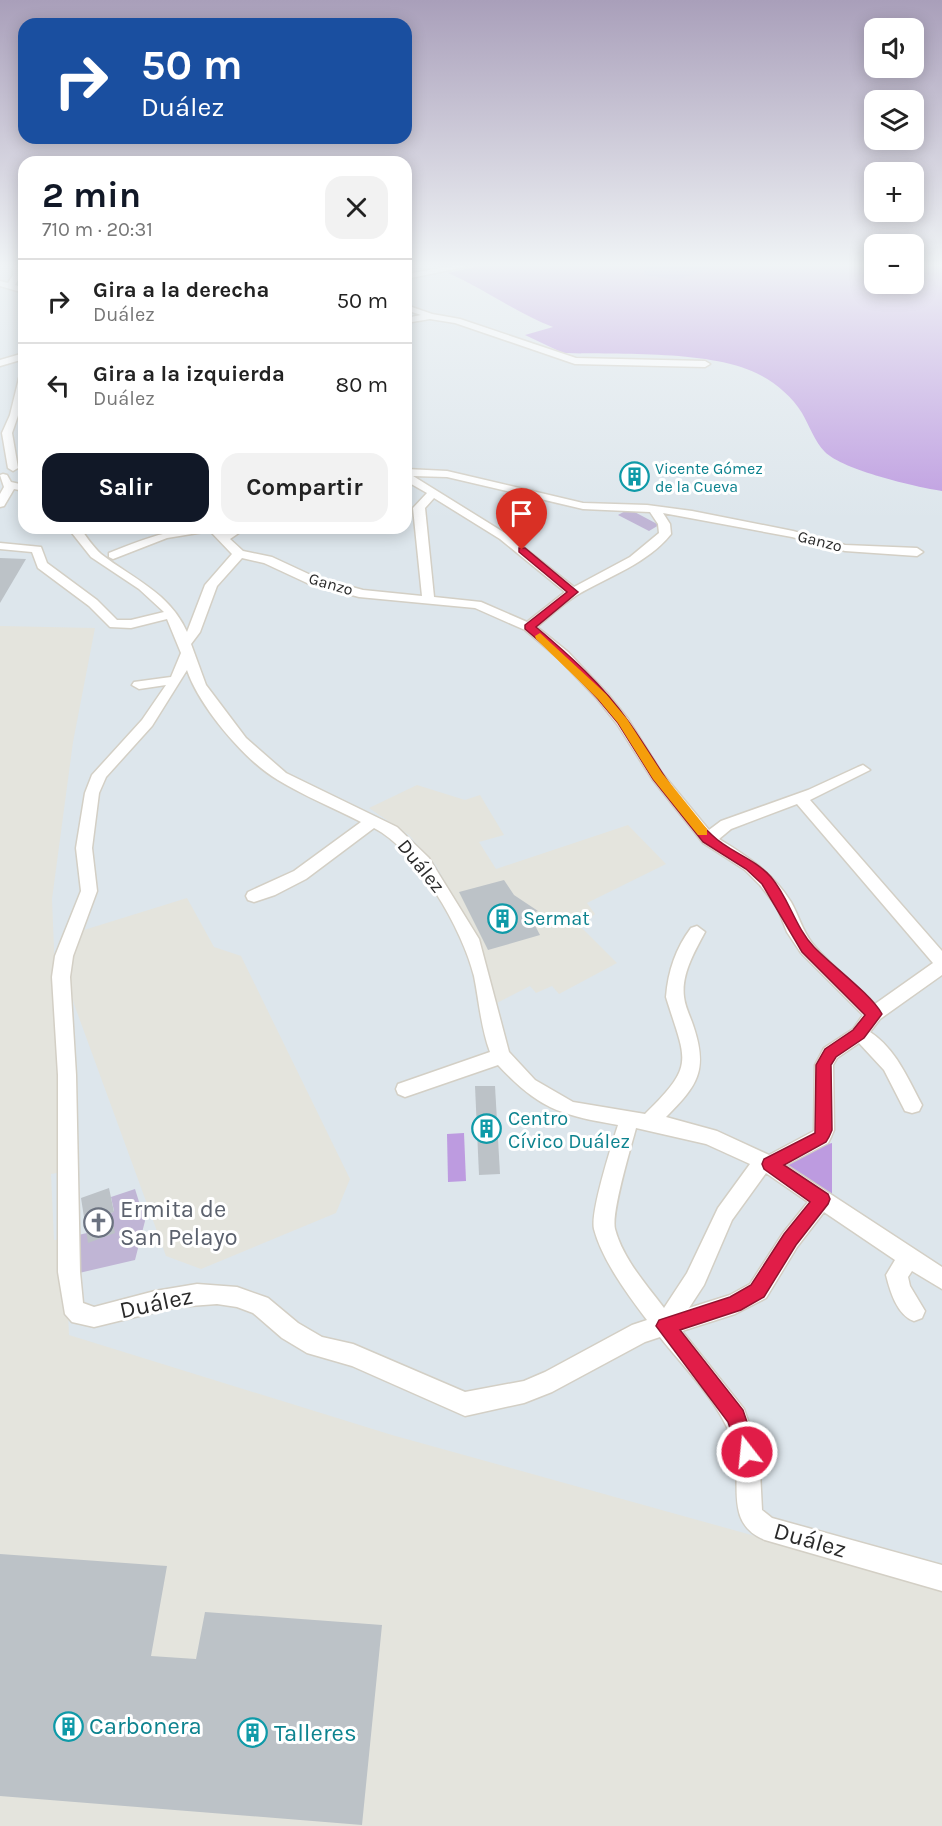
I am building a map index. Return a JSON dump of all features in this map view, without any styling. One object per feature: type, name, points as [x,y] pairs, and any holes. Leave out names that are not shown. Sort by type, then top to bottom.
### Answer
[{"type":"street","points":[[546,350],[582,362],[648,361],[705,364]]},
{"type":"street","points":[[0,363],[18,358]]},
{"type":"street","points":[[0,374],[18,370]]},
{"type":"street","points":[[15,421],[12,454],[18,462]]},
{"type":"street","points":[[2,502],[4,481],[18,467]]},
{"type":"street","name":"Ganzo","points":[[412,474],[447,474],[575,505],[654,509],[793,534],[845,548],[917,552]]},
{"type":"street","points":[[412,478],[504,537],[573,592]]},
{"type":"street","points":[[2,502],[18,492]]},
{"type":"street","points":[[428,600],[429,587],[419,508],[426,498],[436,493]]},
{"type":"street","points":[[529,627],[573,592],[626,564],[660,540],[665,534],[664,524],[654,509]]},
{"type":"street","points":[[79,534],[95,555],[152,593],[171,614],[199,686],[240,741],[281,776],[373,821],[286,883],[271,892],[254,896]]},
{"type":"street","points":[[113,555],[171,534]]},
{"type":"street","points":[[174,683],[211,585],[239,554],[218,534]]},
{"type":"street","points":[[223,539],[231,534]]},
{"type":"street","points":[[1,546],[37,549],[42,565],[93,603],[114,624],[131,624],[171,614]]},
{"type":"street","name":"Ganzo","points":[[239,554],[268,560],[311,580],[345,590],[477,606],[529,627],[579,671],[623,722],[657,776],[708,839]]},
{"type":"street","points":[[138,685],[174,683],[199,686]]},
{"type":"street","name":"Duález","points":[[174,683],[147,723],[99,775],[92,792],[84,848],[89,891],[64,956],[61,977],[67,1075],[69,1272],[73,1307],[80,1315],[94,1317],[209,1292],[258,1304],[295,1335],[316,1346],[335,1353],[353,1355],[465,1404],[533,1388],[591,1361],[640,1333],[735,1304],[758,1291],[790,1240],[822,1199]]},
{"type":"street","points":[[863,770],[800,798],[726,825],[708,839],[751,866],[766,881],[784,905],[795,932],[807,948],[874,1014]]},
{"type":"street","points":[[665,1326],[696,1278],[705,1251],[725,1214],[767,1162],[821,1137],[824,1130],[824,1065],[830,1053],[859,1034],[874,1014],[942,964],[800,798]]},
{"type":"street","name":"Duález","points":[[373,821],[400,838],[423,862],[471,939],[482,975],[495,1041],[501,1056],[528,1085],[556,1104],[581,1112],[670,1126],[710,1137],[767,1162],[942,1279]]},
{"type":"street","name":"Duález","points":[[697,932],[688,943],[675,988],[675,997],[692,1051],[693,1070],[683,1089],[639,1122],[614,1170],[604,1227],[627,1277],[736,1417],[747,1452],[748,1503],[752,1517],[765,1528],[942,1578]]},
{"type":"street","points":[[859,1034],[876,1045],[885,1055],[912,1105]]},
{"type":"street","points":[[405,1089],[501,1056]]},
{"type":"street","points":[[910,1257],[897,1275],[897,1281],[914,1311]]},
{"type":"shaded area","points":[[557,350],[942,350],[942,491],[880,477],[834,459],[821,448],[798,407],[779,387],[768,379],[742,367],[692,357],[563,353]]},
{"type":"shaded area","points":[[629,509],[659,525],[649,531],[618,515]]},
{"type":"shaded area","points":[[0,626],[95,628],[73,742],[52,899],[63,1172],[51,1174],[54,1240],[65,1239],[69,1335],[392,1435],[942,1588],[942,1826],[0,1826]]},
{"type":"shaded area","points":[[417,785],[465,800],[480,795],[504,835],[479,842],[496,869],[628,825],[666,864],[587,903],[595,914],[580,926],[617,963],[559,994],[552,986],[536,993],[530,986],[493,1005],[474,935],[436,865],[409,835],[369,808]]},
{"type":"shaded area","points":[[187,898],[214,947],[241,956],[350,1179],[336,1213],[201,1269],[166,1256],[74,1004],[68,981],[70,958],[84,930]]},
{"type":"shaded area","points":[[464,1133],[466,1181],[448,1182],[447,1134]]},
{"type":"shaded area","points":[[832,1143],[832,1198],[784,1166],[811,1149]]},
{"type":"shaded area","points":[[135,1189],[145,1221],[135,1260],[79,1273],[74,1236],[87,1233],[114,1211],[111,1197]]},
{"type":"building","name":"Vicente Gómez de la Cueva","points":[[632,469],[649,474],[639,483],[620,480]]},
{"type":"building","points":[[0,558],[26,559],[0,603]]},
{"type":"building","name":"Sermat","points":[[504,880],[514,895],[538,911],[529,914],[540,935],[488,950],[459,892]]},
{"type":"building","name":"Centro Cívico Duález","points":[[475,1086],[495,1086],[500,1174],[479,1175]]},
{"type":"building","name":"Ermita de San Pelayo","points":[[109,1188],[115,1233],[88,1243],[81,1198]]},
{"type":"building","points":[[0,1554],[167,1566],[151,1656],[196,1659],[205,1612],[382,1625],[362,1825],[0,1796]]},
{"type":"slow traffic","points":[[540,636],[579,671],[602,696],[623,722],[657,776],[702,832]]},
{"type":"place","name":"Vicente Gómez de la Cueva","points":[[634,477]]},
{"type":"place","name":"Sermat","points":[[502,918]]},
{"type":"place","name":"Centro Cívico Duález","points":[[487,1129]]},
{"type":"place","name":"Ermita de San Pelayo","points":[[99,1223]]},
{"type":"place","name":"Carbonera","points":[[68,1726]]},
{"type":"place","name":"Talleres","points":[[253,1733]]},
{"type":"route","points":[[522,550],[573,592],[529,627],[579,671],[602,696],[623,722],[657,776],[708,839],[751,866],[766,881],[784,905],[795,932],[807,948],[874,1014],[859,1034],[844,1046],[830,1053],[824,1065],[824,1130],[821,1137],[770,1164],[822,1199],[816,1208],[790,1240],[758,1291],[735,1304],[665,1326],[736,1417],[744,1436],[747,1452]]}]
